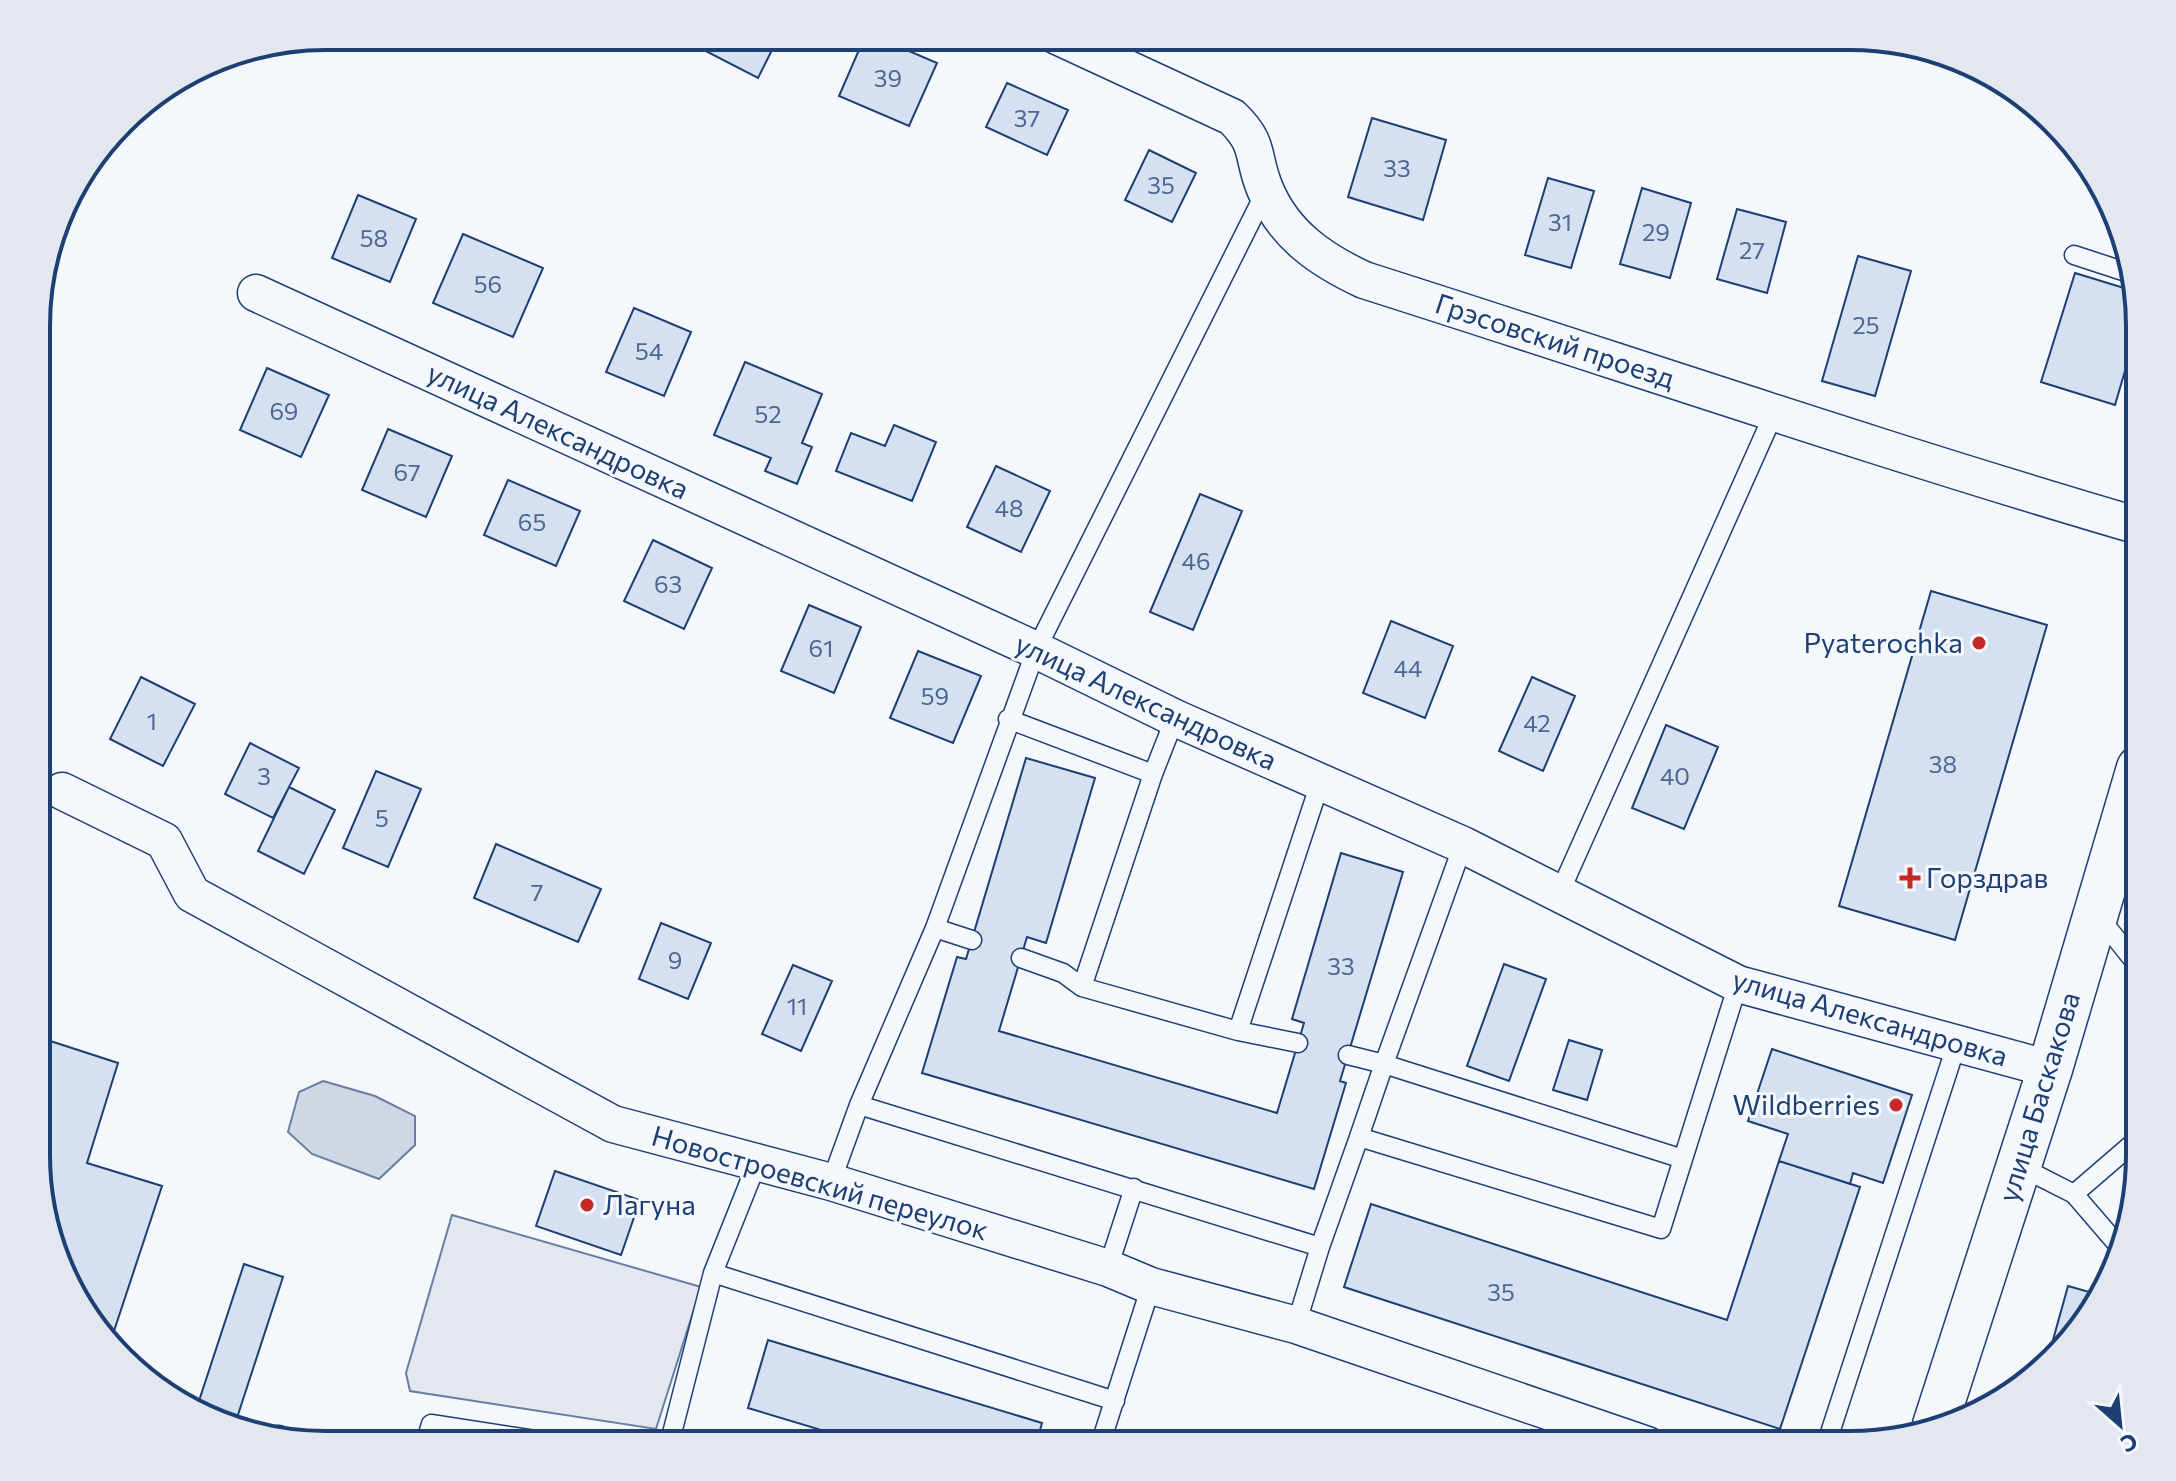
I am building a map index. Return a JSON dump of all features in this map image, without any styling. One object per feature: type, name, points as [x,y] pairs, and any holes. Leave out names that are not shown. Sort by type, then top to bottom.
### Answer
[{"type":"street","name":"Грэсовский проезд","points":[[1088,50],[1232,117],[1252,136],[1266,191],[1299,242],[1328,263],[1364,280],[1775,411],[1919,462],[2125,522]]},
{"type":"street","name":"улица Александровка","points":[[256,293],[1036,650],[1175,718],[1463,845],[1738,984],[2050,1069]]},
{"type":"street","name":"Новостроевский переулок","points":[[62,791],[164,841],[192,894],[613,1124],[831,1182],[1108,1268],[1151,1286],[1296,1325],[1606,1431]]},
{"type":"street","name":"улица Баскакова","points":[[1938,1416],[2050,1069],[2125,815]]},
{"type":"lane","points":[[831,1182],[859,1105],[935,928],[1008,719],[1036,650],[1266,191]]},
{"type":"lane","points":[[2074,255],[2120,270]]},
{"type":"lane","points":[[1559,894],[1775,411]]},
{"type":"lane","points":[[1082,987],[1153,774],[1175,718]]},
{"type":"lane","points":[[1008,719],[1153,774]]},
{"type":"lane","points":[[1238,1031],[1320,783]]},
{"type":"lane","points":[[1296,1325],[1320,1247],[1463,845]]},
{"type":"lane","points":[[2096,913],[2125,949]]},
{"type":"lane","points":[[935,928],[972,940]]},
{"type":"lane","points":[[1021,958],[1063,973],[1082,987],[1238,1031],[1298,1043]]},
{"type":"lane","points":[[1359,1137],[1661,1229],[1738,984]]},
{"type":"lane","points":[[1831,1431],[1957,1043]]},
{"type":"lane","points":[[1348,1055],[1683,1159]]},
{"type":"lane","points":[[859,1105],[1320,1247]]},
{"type":"lane","points":[[2074,1194],[2125,1150]]},
{"type":"lane","points":[[673,1430],[713,1273],[757,1163]]},
{"type":"lane","points":[[2018,1166],[2074,1194],[2112,1239]]},
{"type":"lane","points":[[1108,1268],[1134,1188]]},
{"type":"lane","points":[[713,1273],[1115,1401]]},
{"type":"lane","points":[[1105,1431],[1151,1286]]},
{"type":"lane","points":[[429,1430],[431,1424],[471,1430]]},
{"type":"shaded area","points":[[323,1081],[375,1096],[415,1116],[415,1145],[379,1179],[312,1154],[288,1132],[299,1092]]},
{"type":"shaded area","points":[[452,1215],[701,1287],[656,1429],[410,1391],[406,1373]]},
{"type":"building","points":[[704,50],[772,50],[758,78]]},
{"type":"building","points":[[859,50],[908,50],[937,63],[909,126],[839,96]]},
{"type":"building","points":[[1007,83],[1068,110],[1047,155],[986,127]]},
{"type":"building","points":[[1372,118],[1446,140],[1423,220],[1348,197]]},
{"type":"building","points":[[1149,150],[1196,173],[1172,222],[1125,200]]},
{"type":"building","points":[[1548,178],[1594,191],[1571,268],[1525,255]]},
{"type":"building","points":[[1642,188],[1691,203],[1670,278],[1620,264]]},
{"type":"building","points":[[358,195],[416,219],[390,282],[332,258]]},
{"type":"building","points":[[1737,209],[1786,222],[1767,293],[1717,279]]},
{"type":"building","points":[[463,234],[543,268],[513,337],[433,303]]},
{"type":"building","points":[[1858,256],[1911,271],[1875,396],[1822,381]]},
{"type":"building","points":[[2075,273],[2123,288],[2125,371],[2115,405],[2041,382]]},
{"type":"building","points":[[634,308],[691,332],[664,396],[606,372]]},
{"type":"building","points":[[745,362],[822,394],[802,443],[812,447],[797,484],[765,471],[771,458],[714,435]]},
{"type":"building","points":[[267,368],[329,395],[301,457],[240,430]]},
{"type":"building","points":[[894,425],[936,442],[912,501],[836,471],[851,433],[885,446]]},
{"type":"building","points":[[388,429],[452,456],[426,517],[362,490]]},
{"type":"building","points":[[996,466],[1050,491],[1021,552],[967,527]]},
{"type":"building","points":[[508,480],[580,511],[556,566],[484,535]]},
{"type":"building","points":[[1200,494],[1242,511],[1193,630],[1150,612]]},
{"type":"building","points":[[653,540],[712,568],[684,629],[624,601]]},
{"type":"building","points":[[1931,591],[2047,625],[1955,940],[1839,906]]},
{"type":"building","points":[[809,605],[861,627],[834,693],[781,671]]},
{"type":"building","points":[[1391,621],[1453,646],[1425,718],[1363,693]]},
{"type":"building","points":[[918,651],[981,676],[953,743],[890,718]]},
{"type":"building","points":[[141,677],[195,704],[163,766],[110,739]]},
{"type":"building","points":[[1532,677],[1575,696],[1543,771],[1499,751]]},
{"type":"building","points":[[1666,725],[1718,747],[1684,829],[1632,808]]},
{"type":"building","points":[[250,743],[299,768],[273,818],[225,794]]},
{"type":"building","points":[[1026,758],[1095,778],[1046,943],[1027,937],[999,1031],[1277,1113],[1304,1023],[1292,1019],[1341,853],[1403,872],[1340,1081],[1346,1083],[1314,1189],[922,1073],[957,957],[966,959]]},
{"type":"building","points":[[376,771],[421,789],[388,867],[343,848]]},
{"type":"building","points":[[289,787],[335,810],[304,874],[258,851]]},
{"type":"building","points":[[496,844],[601,889],[578,942],[474,898]]},
{"type":"building","points":[[661,923],[711,943],[688,999],[639,979]]},
{"type":"building","points":[[1504,964],[1546,979],[1509,1081],[1467,1066]]},
{"type":"building","points":[[793,965],[832,981],[801,1051],[762,1034]]},
{"type":"building","points":[[1569,1040],[1602,1050],[1587,1100],[1553,1090]]},
{"type":"building","points":[[51,1041],[118,1063],[87,1163],[162,1186],[114,1331],[87,1293],[71,1260],[55,1209],[51,1173]]},
{"type":"building","points":[[1772,1049],[1912,1095],[1883,1183],[1853,1173],[1850,1184],[1779,1161],[1788,1134],[1748,1121]]},
{"type":"building","points":[[1779,1161],[1860,1187],[1780,1429],[1344,1287],[1371,1204],[1727,1320]]},
{"type":"building","points":[[555,1171],[640,1200],[621,1255],[536,1226]]},
{"type":"building","points":[[244,1264],[283,1277],[238,1416],[199,1400]]},
{"type":"building","points":[[2068,1286],[2089,1292],[2069,1323],[2053,1340]]},
{"type":"building","points":[[768,1340],[1042,1423],[1040,1430],[822,1430],[748,1408]]},
{"type":"place","name":"Pyaterochka","points":[[1979,643]]},
{"type":"place","name":"Горздрав","points":[[1910,878]]},
{"type":"place","name":"Wildberries","points":[[1896,1105]]},
{"type":"place","name":"Лагуна","points":[[587,1205]]}]
